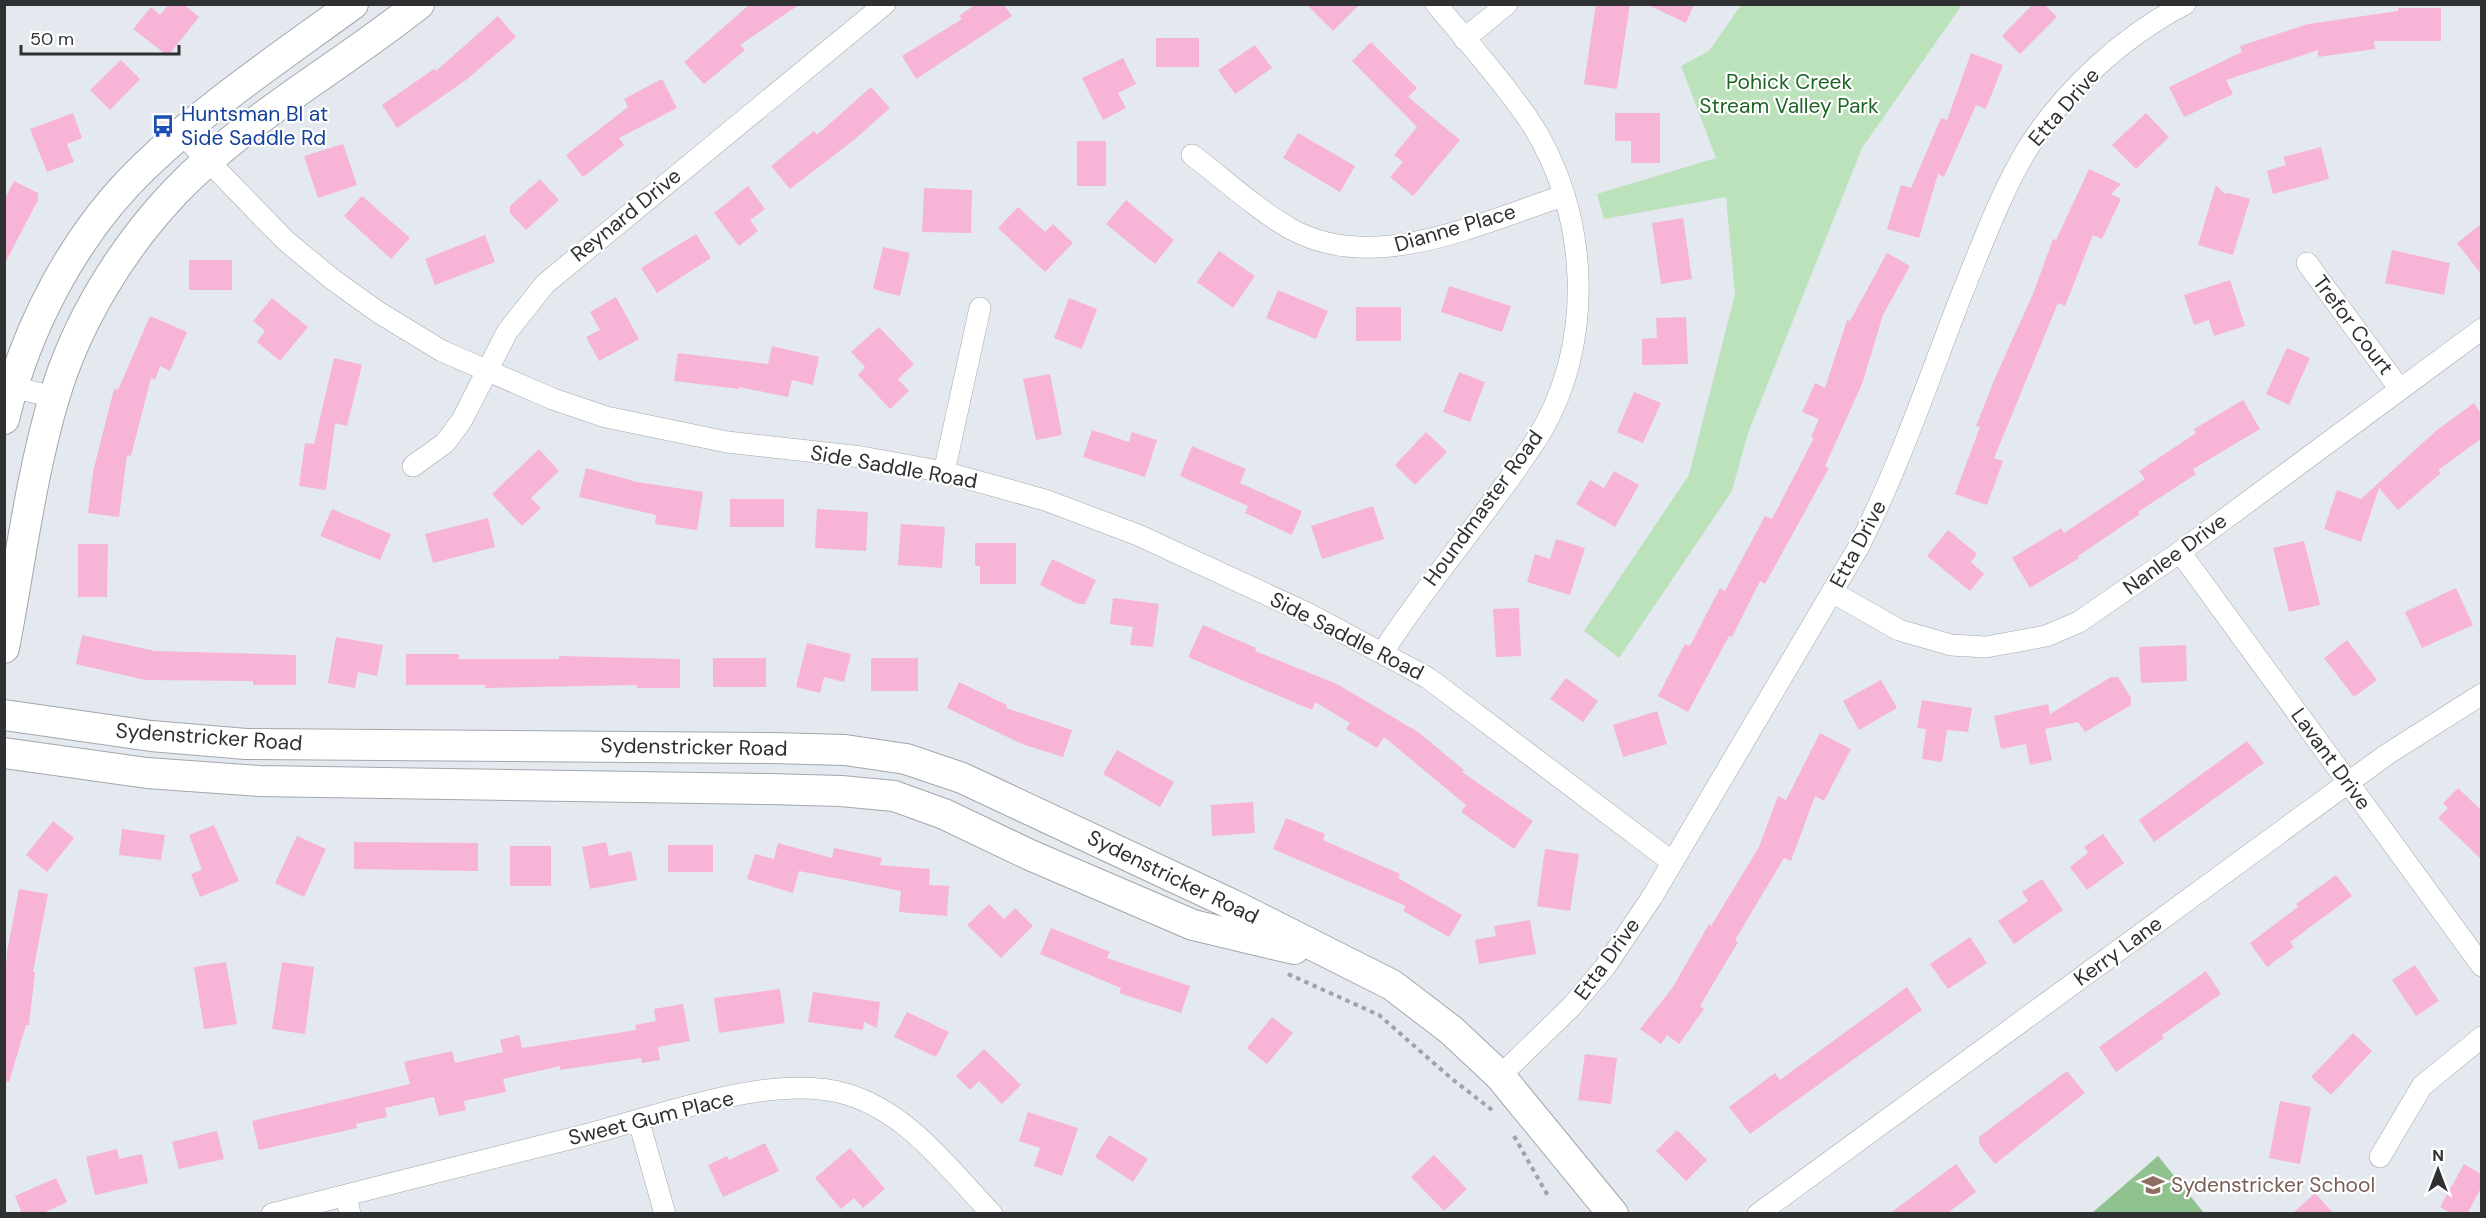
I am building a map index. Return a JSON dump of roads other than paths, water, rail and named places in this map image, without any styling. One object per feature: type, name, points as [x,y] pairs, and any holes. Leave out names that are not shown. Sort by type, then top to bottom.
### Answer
[{"type":"main road","points":[[4,419],[8,386],[52,293],[108,208],[143,168],[224,98],[353,4]]},
{"type":"main road","points":[[4,648],[40,450],[54,397],[70,352],[96,302],[123,258],[175,192],[208,162],[248,128],[419,4]]},
{"type":"main road","name":"Sydenstricker Road","points":[[4,715],[151,736],[246,744],[772,748],[845,750],[906,759],[962,778],[1053,820],[1231,904],[1392,985],[1451,1030],[1500,1076],[1613,1214]]},
{"type":"main road","name":"Sydenstricker Road","points":[[4,753],[147,773],[259,782],[769,789],[841,791],[894,796],[944,813],[1030,855],[1193,925],[1341,960]]},
{"type":"street","name":"Reynard Drive","points":[[413,466],[445,443],[462,420],[520,314],[562,268],[885,4]]},
{"type":"street","name":"Houndmaster Road","points":[[1383,652],[1416,600],[1503,488],[1536,441],[1563,385],[1576,328],[1579,291],[1577,253],[1563,196],[1542,143],[1527,117],[1436,4]]},
{"type":"street","points":[[1464,39],[1507,4]]},
{"type":"street","name":"Etta Drive","points":[[1500,1076],[1572,1006],[1605,967],[1672,862],[1832,592],[1881,501],[1993,216],[2026,152],[2045,124],[2087,76],[2148,27],[2184,4]]},
{"type":"street","name":"Side Saddle Road","points":[[182,133],[286,241],[332,279],[378,312],[442,351],[553,399],[650,428],[727,442],[862,457],[944,472],[1045,500],[1138,535],[1309,614],[1383,652],[1450,693],[1672,862]]},
{"type":"street","name":"Dianne Place","points":[[1192,155],[1290,228],[1336,245],[1365,248],[1409,244],[1563,196]]},
{"type":"street","name":"Trefor Court","points":[[2307,263],[2399,388]]},
{"type":"street","points":[[944,472],[980,308]]},
{"type":"street","name":"Nanlee Drive","points":[[1832,592],[1899,630],[1968,647],[2008,645],[2046,636],[2079,622],[2180,552],[2481,329]]},
{"type":"street","points":[[8,386],[54,397]]},
{"type":"street","name":"Lavant Drive","points":[[2180,552],[2481,966]]},
{"type":"street","name":"Kerry Lane","points":[[1758,1214],[2386,755],[2481,694]]},
{"type":"street","points":[[2380,1157],[2422,1086],[2481,1037]]},
{"type":"street","name":"Sweet Gum Place","points":[[272,1214],[348,1204],[639,1122],[771,1089],[808,1086],[869,1102],[898,1119],[992,1214]]},
{"type":"street","points":[[639,1122],[665,1214]]},
{"type":"place","name":"Huntsman Bl at Side Saddle Rd","points":[[163,126]]},
{"type":"place","name":"Sydenstricker School","points":[[2153,1185]]},
{"type":"park label","name":"Pohick Creek Stream Valley Park","points":[[1789,94]]}]
